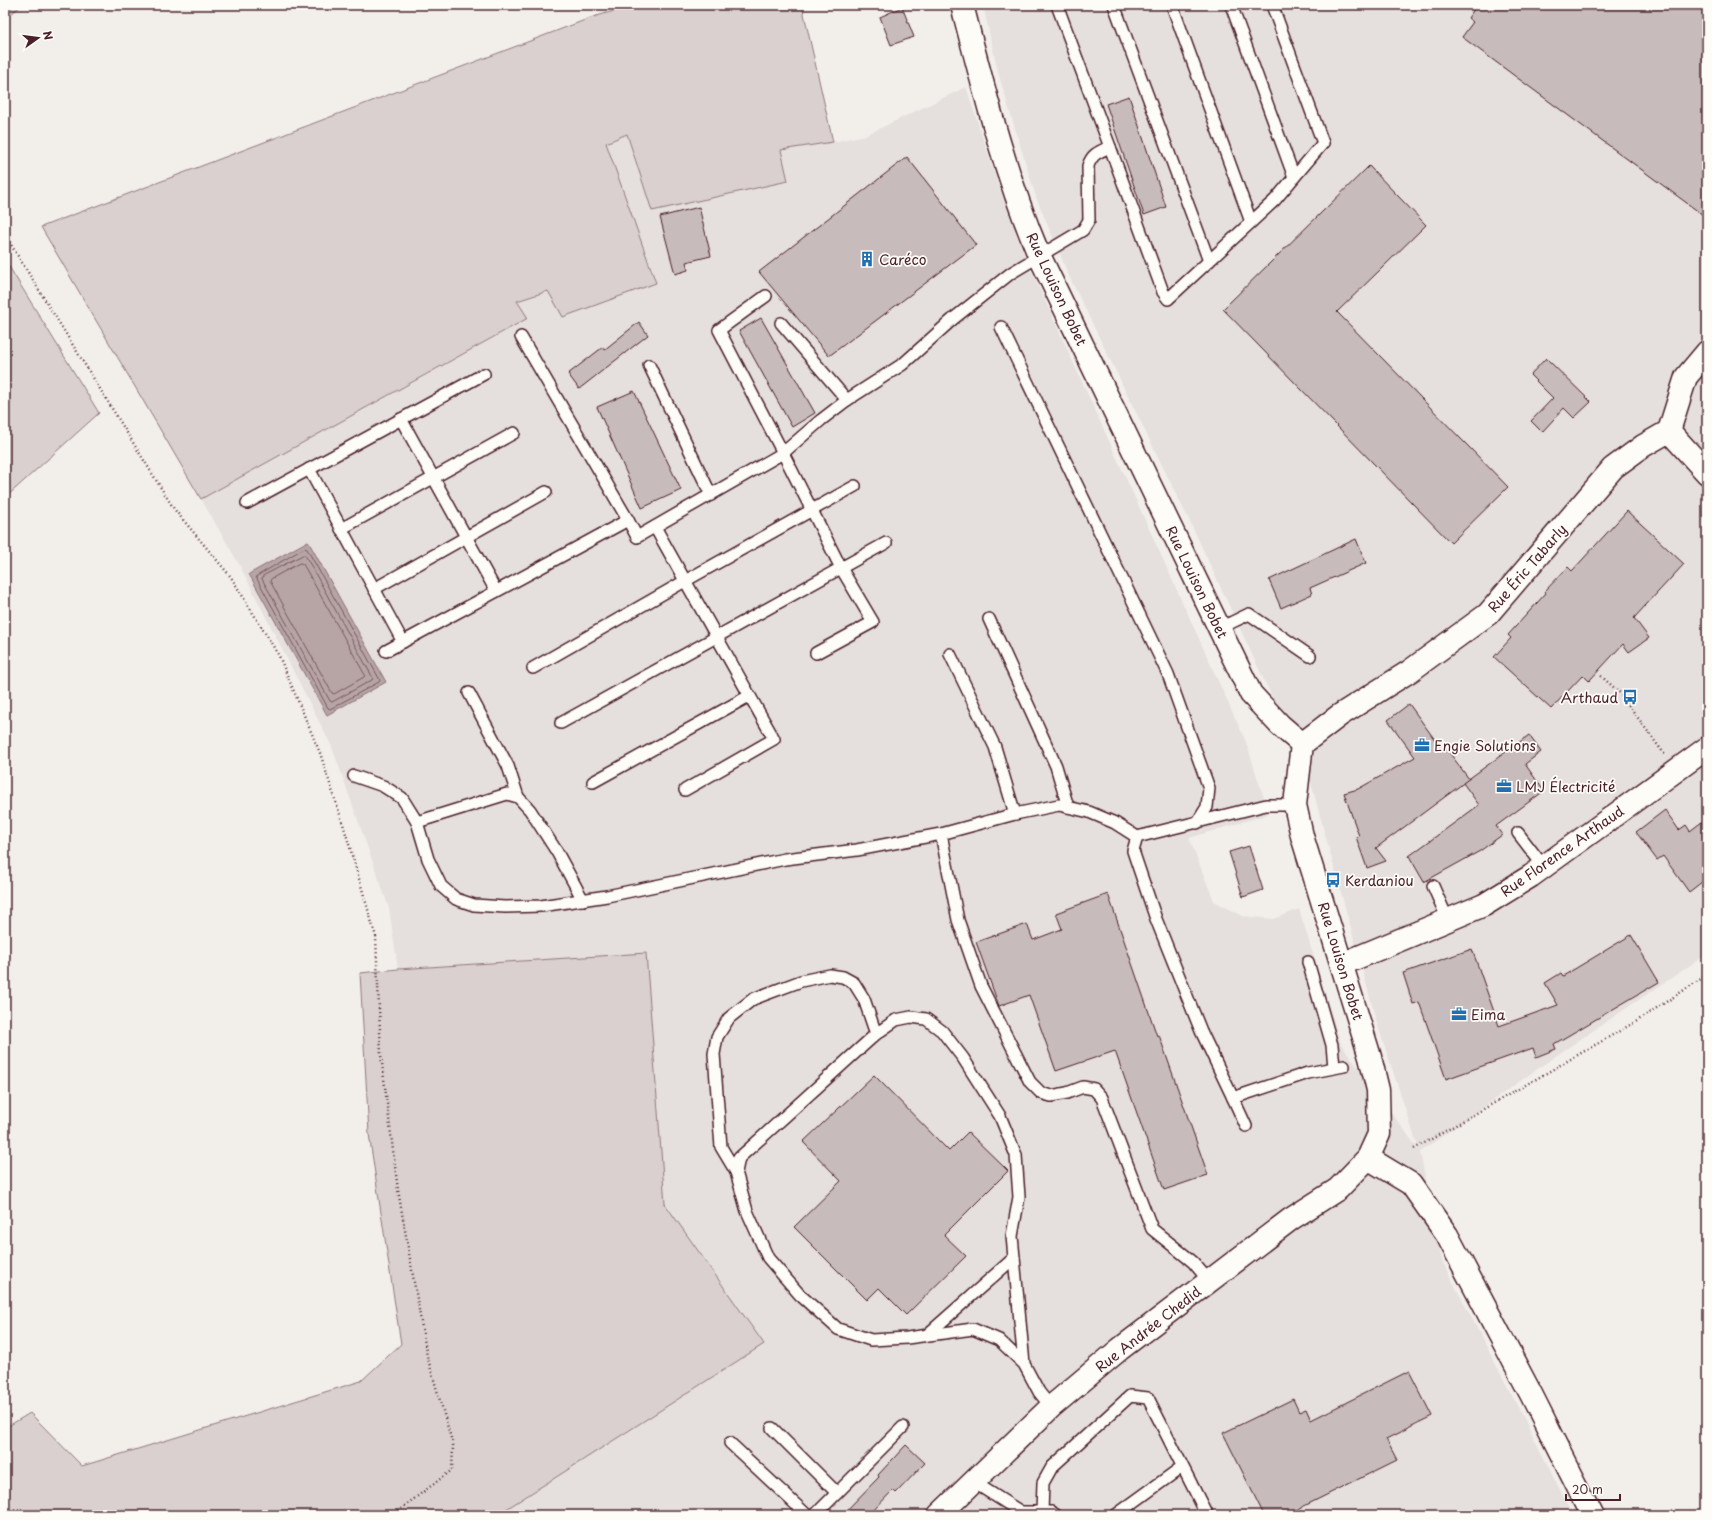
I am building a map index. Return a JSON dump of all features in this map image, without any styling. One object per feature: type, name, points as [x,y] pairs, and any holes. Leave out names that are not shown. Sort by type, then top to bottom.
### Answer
[{"type":"street","name":"Rue Louison Bobet","points":[[962,5],[986,100],[1009,175],[1039,255],[1251,694],[1280,725],[1302,744],[1295,806],[1302,836],[1370,1057],[1378,1090],[1379,1134],[1368,1158]]},
{"type":"street","points":[[1707,352],[1686,376],[1669,431],[1707,473]]},
{"type":"street","name":"Rue Éric Tabarly","points":[[1302,744],[1340,715],[1410,671],[1488,614],[1613,468],[1644,446],[1669,431]]},
{"type":"street","name":"Rue Florence Arthaud","points":[[1342,964],[1484,905],[1544,867],[1707,748]]},
{"type":"street","points":[[1368,1158],[1411,1184],[1447,1235],[1592,1515]]},
{"type":"street","name":"Rue Andrée Chedid","points":[[939,1515],[972,1481],[1051,1407],[1120,1349],[1291,1219],[1338,1189],[1368,1158]]},
{"type":"lane","points":[[1057,5],[1163,292],[1168,299],[1275,200],[1324,143],[1272,5]]},
{"type":"lane","points":[[1114,5],[1209,261]]},
{"type":"lane","points":[[1172,5],[1251,222]]},
{"type":"lane","points":[[1231,5],[1294,177]]},
{"type":"lane","points":[[521,337],[638,537],[783,453],[847,400],[903,364],[953,319],[1011,273],[1083,230],[1088,220],[1088,166],[1091,158],[1096,153],[1110,147]]},
{"type":"lane","points":[[766,296],[719,330],[841,568],[873,622],[816,653]]},
{"type":"lane","points":[[781,323],[847,400]]},
{"type":"lane","points":[[1001,327],[1168,674],[1208,788],[1207,807],[1197,823]]},
{"type":"lane","points":[[649,365],[711,494]]},
{"type":"lane","points":[[246,503],[484,374]]},
{"type":"lane","points":[[401,419],[496,591]]},
{"type":"lane","points":[[341,529],[514,433]]},
{"type":"lane","points":[[309,469],[403,642]]},
{"type":"lane","points":[[533,668],[855,486]]},
{"type":"lane","points":[[374,589],[546,492]]},
{"type":"lane","points":[[386,651],[628,520]]},
{"type":"lane","points":[[655,527],[774,739],[685,790]]},
{"type":"lane","points":[[561,723],[717,638],[886,543]]},
{"type":"lane","points":[[1220,628],[1249,614],[1310,656]]},
{"type":"lane","points":[[988,619],[1056,766],[1068,807]]},
{"type":"lane","points":[[950,654],[995,748],[1015,814]]},
{"type":"lane","points":[[469,693],[508,766],[518,797],[530,810],[557,852],[583,900]]},
{"type":"lane","points":[[593,782],[749,696]]},
{"type":"lane","points":[[354,776],[383,786],[402,798],[417,822],[428,859],[441,886],[456,899],[474,905],[505,907],[541,906],[583,900],[786,859],[857,850],[941,834],[1015,814],[1059,805],[1089,812],[1115,823],[1137,837],[1266,805],[1295,806]]},
{"type":"lane","points":[[417,822],[507,794],[518,797]]},
{"type":"lane","points":[[1518,833],[1544,867]]},
{"type":"lane","points":[[941,834],[958,920],[981,986],[1030,1082],[1040,1093],[1051,1096],[1068,1093],[1083,1087],[1094,1089],[1102,1098],[1152,1229],[1193,1262],[1209,1281]]},
{"type":"lane","points":[[1137,837],[1133,851],[1156,919],[1201,1031],[1246,1126]]},
{"type":"lane","points":[[1433,886],[1448,920]]},
{"type":"lane","points":[[1233,1098],[1308,1073],[1339,1066],[1308,962]]},
{"type":"lane","points":[[876,1034],[864,998],[854,983],[843,977],[830,976],[801,981],[753,999],[729,1018],[717,1037],[714,1054],[720,1147],[736,1172],[747,1211],[768,1258],[800,1295],[838,1330],[871,1340],[907,1338],[928,1334],[973,1330],[999,1340],[1024,1364],[1039,1392],[1051,1407]]},
{"type":"lane","points":[[736,1172],[740,1158],[876,1034],[896,1020],[910,1017],[926,1020],[942,1031],[963,1058],[996,1109],[1016,1155],[1019,1197],[1012,1236],[1024,1364]]},
{"type":"lane","points":[[928,1334],[1014,1258]]},
{"type":"lane","points":[[1042,1512],[1044,1483],[1052,1467],[1130,1396],[1148,1398],[1207,1515]]},
{"type":"lane","points":[[815,1515],[904,1427]]},
{"type":"lane","points":[[772,1428],[837,1493]]},
{"type":"lane","points":[[730,1443],[807,1515]]},
{"type":"lane","points":[[1116,1515],[1182,1467]]},
{"type":"lane","points":[[972,1481],[1021,1512],[1051,1512],[1056,1515]]},
{"type":"path","points":[[5,235],[174,509],[231,577],[278,656],[320,753],[344,827],[376,937],[381,1055],[398,1190],[427,1356],[453,1445],[452,1470],[398,1511],[396,1515]]},
{"type":"path","points":[[1601,676],[1619,692],[1668,758]]},
{"type":"path","points":[[1414,1149],[1637,1021],[1707,975]]},
{"type":"shaded area","points":[[5,5],[22,5],[5,19]]},
{"type":"shaded area","points":[[635,5],[802,5],[833,142],[781,150],[788,181],[652,211],[627,134],[606,143],[656,283],[563,317],[548,291],[517,301],[528,318],[201,499],[41,227],[593,17]]},
{"type":"shaded area","points":[[983,5],[1707,5],[1707,954],[1560,1053],[1420,1152],[1442,1261],[1532,1434],[1572,1515],[497,1515],[764,1344],[665,1204],[646,953],[398,969],[389,908],[332,747],[240,566],[201,499],[527,319],[517,301],[548,291],[656,283],[606,143],[627,134],[652,211],[788,181],[781,150],[866,135],[966,87],[996,178],[1023,252],[1246,742],[1269,814],[1189,838],[1214,901],[1243,916],[1274,919],[1299,909],[1341,1044],[1419,1150],[1377,1023],[1309,776],[1191,524],[1069,276],[1036,197],[999,76]]},
{"type":"shaded area","points":[[5,260],[99,413],[5,498]]},
{"type":"shaded area","points":[[646,953],[665,1204],[764,1344],[497,1515],[5,1515],[5,1428],[30,1413],[82,1466],[361,1381],[401,1344],[369,1134],[360,973],[398,969]]},
{"type":"water","points":[[308,541],[386,682],[327,715],[249,574]]},
{"type":"building","points":[[1477,5],[1707,5],[1707,218],[1462,37],[1473,22],[1468,18]]},
{"type":"building","points":[[902,7],[914,37],[891,45],[880,17]]},
{"type":"building","points":[[1129,96],[1166,207],[1144,215],[1106,104]]},
{"type":"building","name":"Caréco","points":[[907,157],[976,245],[829,356],[759,272]]},
{"type":"building","points":[[1369,166],[1426,225],[1337,312],[1508,487],[1451,543],[1223,309]]},
{"type":"building","points":[[699,207],[711,256],[686,262],[688,270],[675,274],[660,217]]},
{"type":"building","points":[[761,318],[815,413],[792,427],[739,331]]},
{"type":"building","points":[[639,322],[648,335],[579,389],[568,374],[603,347],[604,350]]},
{"type":"building","points":[[1546,358],[1591,402],[1574,418],[1564,408],[1542,432],[1531,421],[1553,398],[1530,375]]},
{"type":"building","points":[[634,391],[681,490],[642,508],[597,407]]},
{"type":"building","points":[[1627,511],[1684,564],[1634,618],[1649,638],[1629,652],[1623,644],[1589,681],[1583,675],[1551,709],[1494,657],[1511,638],[1508,635],[1546,593],[1544,592],[1568,567],[1572,571]]},
{"type":"building","points":[[1356,539],[1366,563],[1310,588],[1312,594],[1281,608],[1269,580]]},
{"type":"building","points":[[1409,704],[1443,751],[1446,748],[1469,779],[1376,848],[1386,861],[1367,868],[1356,837],[1359,836],[1344,793],[1358,789],[1415,757],[1388,720]]},
{"type":"building","points":[[1529,735],[1541,752],[1525,764],[1544,791],[1496,826],[1502,835],[1480,851],[1424,882],[1409,856],[1479,805],[1463,783]]},
{"type":"building","points":[[1665,810],[1679,830],[1686,825],[1690,831],[1707,818],[1707,878],[1689,892],[1663,856],[1657,860],[1636,832]]},
{"type":"building","points":[[1249,846],[1263,890],[1243,897],[1229,852]]},
{"type":"building","points":[[1108,894],[1157,1036],[1159,1035],[1208,1175],[1164,1190],[1115,1051],[1056,1071],[1029,995],[999,1006],[976,942],[1027,924],[1033,940],[1062,929],[1056,913]]},
{"type":"building","points":[[1631,935],[1659,982],[1554,1044],[1556,1049],[1536,1057],[1533,1048],[1446,1079],[1419,1002],[1413,1004],[1403,973],[1472,949],[1499,1026],[1558,1005],[1545,983],[1561,973],[1563,976]]},
{"type":"building","points":[[874,1075],[949,1151],[968,1132],[1008,1171],[944,1235],[966,1256],[906,1315],[879,1288],[867,1300],[794,1227],[841,1181],[803,1142]]},
{"type":"building","points":[[1409,1371],[1432,1416],[1386,1439],[1397,1460],[1286,1515],[1264,1515],[1223,1433],[1293,1399],[1299,1412],[1306,1409],[1311,1420]]},
{"type":"building","points":[[906,1445],[925,1463],[896,1493],[893,1490],[869,1515],[842,1515],[879,1477],[878,1475]]},
{"type":"place","name":"Caréco","points":[[867,259]]},
{"type":"place","name":"Arthaud","points":[[1630,697]]},
{"type":"place","name":"Engie Solutions","points":[[1422,745]]},
{"type":"place","name":"LMJ Électricité","points":[[1504,786]]},
{"type":"place","name":"Kerdaniou","points":[[1333,880]]},
{"type":"place","name":"Eima","points":[[1459,1014]]}]
